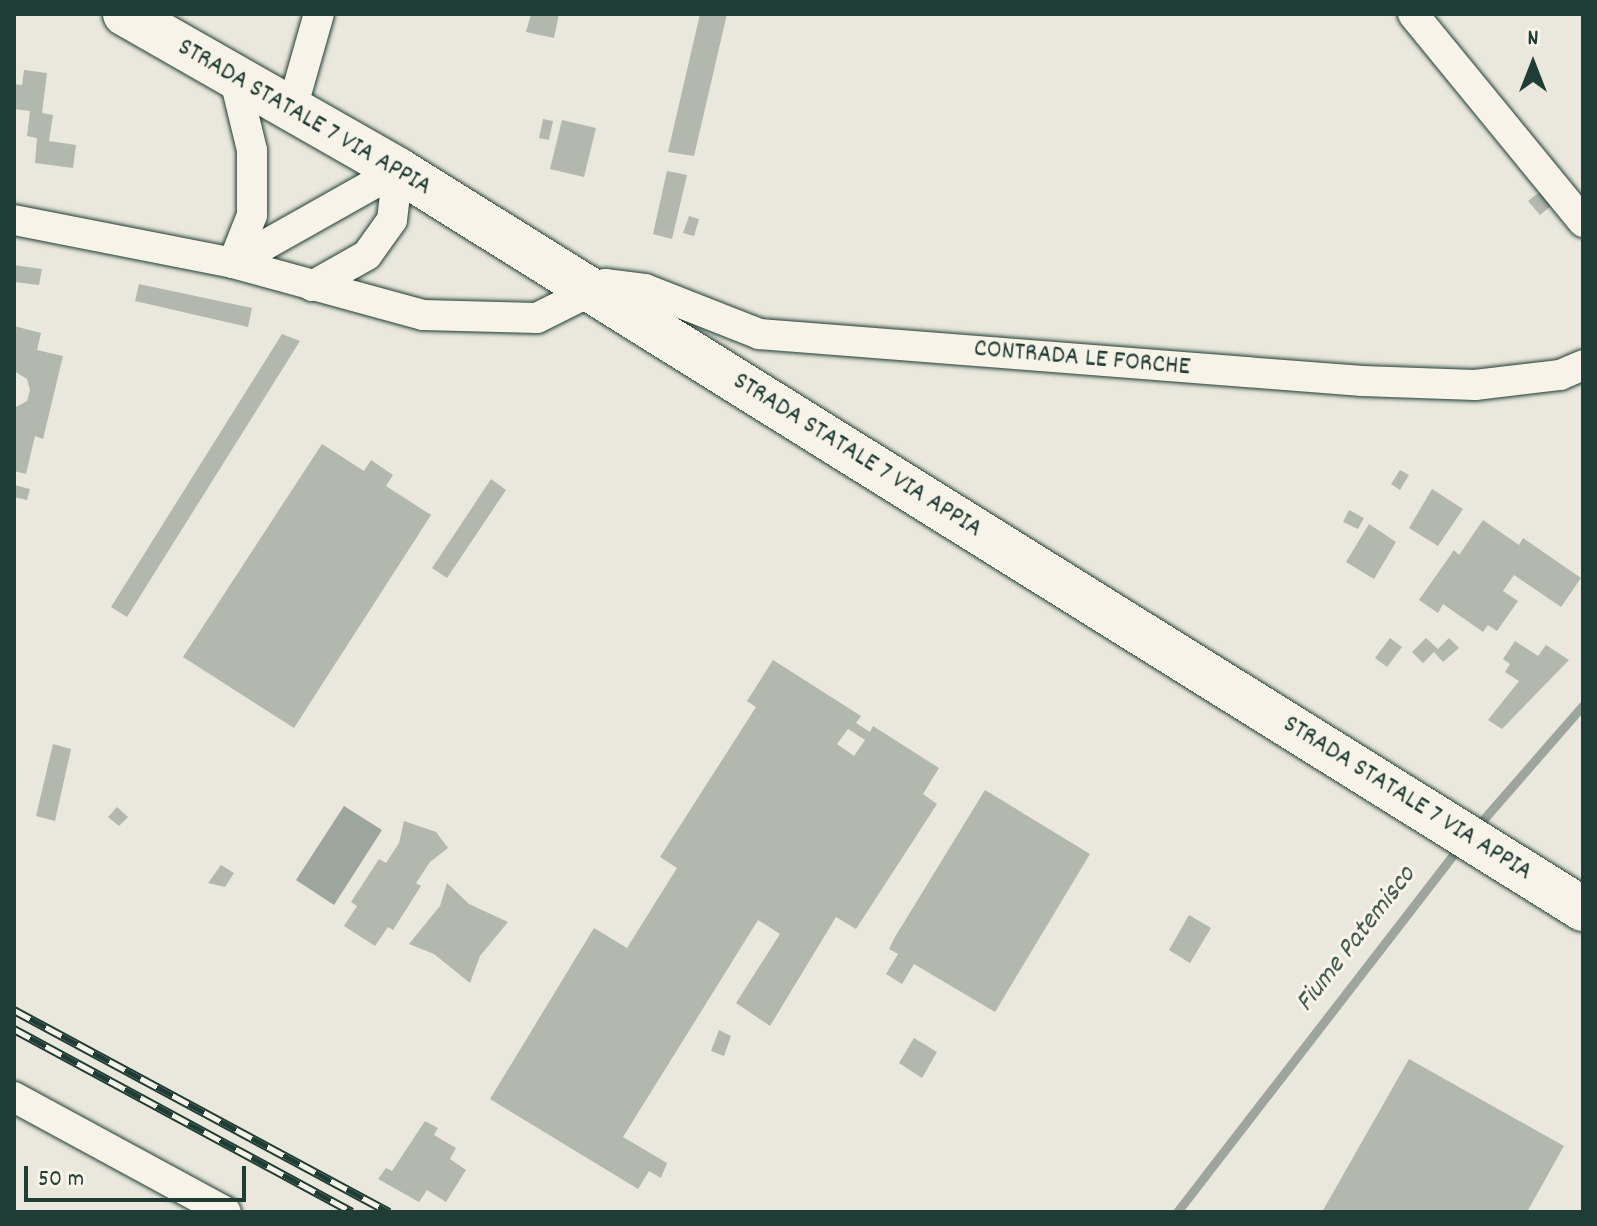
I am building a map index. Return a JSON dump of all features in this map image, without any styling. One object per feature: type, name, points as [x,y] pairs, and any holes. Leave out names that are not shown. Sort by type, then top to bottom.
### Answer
[{"type":"main road","name":"STRADA STATALE 7 VIA APPIA","points":[[125,14],[235,80],[398,170],[1583,909]]},
{"type":"street","points":[[291,112],[319,14]]},
{"type":"street","points":[[1413,14],[1583,222]]},
{"type":"street","points":[[233,263],[252,215],[252,150],[235,80]]},
{"type":"street","points":[[233,263],[398,170]]},
{"type":"street","points":[[312,286],[367,255],[392,220],[398,170]]},
{"type":"street","points":[[14,220],[119,237],[233,263],[423,315],[537,318],[588,289]]},
{"type":"street","name":"CONTRADA LE FORCHE","points":[[588,289],[605,284],[645,289],[759,334],[938,345],[1254,375],[1475,385],[1560,375],[1583,365]]},
{"type":"street","points":[[14,1097],[222,1211]]},
{"type":"shaded area","points":[[344,806],[382,830],[334,905],[296,880]]},
{"type":"building","points":[[531,14],[559,14],[554,38],[526,32]]},
{"type":"building","points":[[700,14],[727,14],[694,156],[668,152]]},
{"type":"building","points":[[24,70],[47,73],[42,113],[53,115],[49,141],[76,145],[73,168],[35,163],[37,138],[27,136],[30,111],[14,109],[14,84],[22,85]]},
{"type":"building","points":[[543,119],[553,121],[549,140],[539,138]]},
{"type":"building","points":[[562,120],[596,128],[584,177],[550,169]]},
{"type":"building","points":[[667,171],[687,175],[672,239],[653,234]]},
{"type":"building","points":[[1541,191],[1552,205],[1540,215],[1528,201]]},
{"type":"building","points":[[689,216],[699,219],[694,236],[683,233]]},
{"type":"building","points":[[14,265],[42,269],[39,285],[14,282]]},
{"type":"building","points":[[139,284],[252,308],[248,327],[135,301]]},
{"type":"building","points":[[14,326],[41,333],[37,350],[63,356],[43,439],[35,436],[26,474],[14,471],[14,408],[27,401],[30,390],[27,379],[14,371]]},
{"type":"building","points":[[282,334],[300,341],[127,617],[111,607]]},
{"type":"building","points":[[322,444],[364,471],[371,460],[393,475],[386,486],[431,515],[294,728],[183,657]]},
{"type":"building","points":[[1400,470],[1409,475],[1400,490],[1391,484]]},
{"type":"building","points":[[491,479],[506,490],[447,578],[432,568]]},
{"type":"building","points":[[14,485],[30,489],[27,500],[14,497]]},
{"type":"building","points":[[1432,489],[1463,509],[1438,546],[1409,528]]},
{"type":"building","points":[[1349,510],[1364,518],[1358,529],[1343,522]]},
{"type":"building","points":[[1483,520],[1519,545],[1523,538],[1581,578],[1561,607],[1514,575],[1503,591],[1518,601],[1497,631],[1488,625],[1483,632],[1443,604],[1438,613],[1419,600],[1454,550],[1459,555]]},
{"type":"building","points":[[1369,524],[1396,542],[1374,579],[1346,562]]},
{"type":"building","points":[[1390,638],[1402,647],[1387,667],[1375,658]]},
{"type":"building","points":[[1426,638],[1438,649],[1449,638],[1459,648],[1443,662],[1434,652],[1423,663],[1412,652]]},
{"type":"building","points":[[1515,641],[1538,656],[1546,645],[1569,660],[1502,729],[1488,720],[1519,681],[1505,672],[1510,664],[1503,659]]},
{"type":"building","points":[[773,660],[861,716],[856,723],[870,732],[873,726],[939,768],[923,794],[937,804],[856,929],[836,917],[770,1026],[736,1003],[780,934],[758,920],[623,1137],[667,1163],[661,1178],[649,1171],[638,1189],[490,1099],[594,928],[627,948],[677,868],[660,857],[756,707],[747,701]],"holes":[[[848,729],[865,740],[854,756],[837,744]]]},
{"type":"building","points":[[53,744],[71,749],[55,821],[36,816]]},
{"type":"building","points":[[985,790],[1090,854],[995,1012],[914,964],[902,984],[886,974],[898,954],[889,949],[895,937]]},
{"type":"building","points":[[117,807],[128,817],[119,826],[108,817]]},
{"type":"building","points":[[404,821],[436,832],[448,848],[430,862],[416,883],[421,886],[393,930],[388,927],[375,946],[344,926],[357,906],[351,902],[379,859],[386,863],[399,843]]},
{"type":"building","points":[[221,865],[234,873],[225,887],[208,883]]},
{"type":"building","points":[[447,883],[469,904],[508,922],[480,956],[470,983],[434,954],[409,944],[440,906]]},
{"type":"building","points":[[1189,915],[1211,928],[1190,963],[1169,950]]},
{"type":"building","points":[[719,1030],[731,1036],[724,1056],[711,1051]]},
{"type":"building","points":[[914,1038],[937,1052],[922,1078],[899,1063]]},
{"type":"building","points":[[1409,1059],[1564,1146],[1527,1212],[1322,1212]]},
{"type":"building","points":[[425,1121],[438,1128],[434,1135],[456,1148],[450,1159],[466,1170],[446,1202],[427,1190],[419,1202],[378,1179],[386,1168],[392,1171]]},
{"type":"waterway","name":"Fiume Patemisco","points":[[1475,829],[1583,705]]},
{"type":"waterway","name":"Fiume Patemisco","points":[[1177,1212],[1460,846]]},
{"type":"railway","points":[[14,1010],[389,1212]]},
{"type":"railway","points":[[14,1029],[352,1212]]}]
